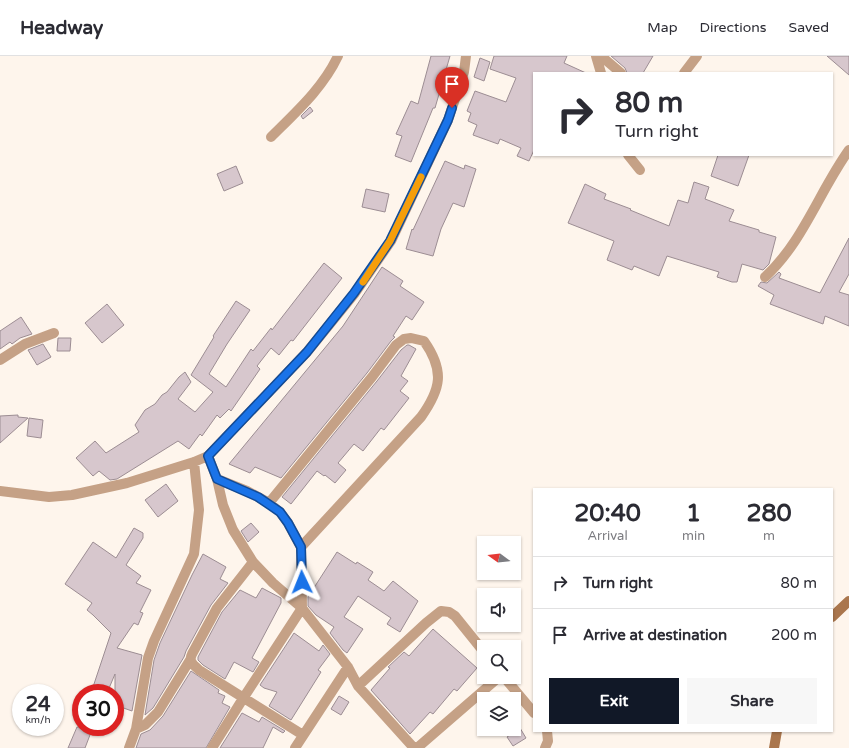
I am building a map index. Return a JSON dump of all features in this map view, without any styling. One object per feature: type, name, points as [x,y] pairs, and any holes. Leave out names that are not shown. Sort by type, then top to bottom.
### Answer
[{"type":"main road","points":[[833,616],[849,601]]},
{"type":"main road","points":[[774,748],[777,732]]},
{"type":"street","points":[[271,137],[325,80],[338,56]]},
{"type":"street","points":[[0,491],[49,497],[72,495],[128,484],[208,456],[307,352],[354,293],[390,241],[448,120],[464,72],[466,56]]},
{"type":"street","points":[[596,56],[601,72]]},
{"type":"street","points":[[601,56],[621,72]]},
{"type":"street","points":[[685,72],[697,56]]},
{"type":"street","points":[[764,277],[777,266],[792,247],[849,150]]},
{"type":"street","points":[[629,156],[640,170]]},
{"type":"street","points":[[0,360],[25,344],[54,333]]},
{"type":"street","points":[[269,503],[372,377],[396,345],[411,338],[424,341],[431,352],[437,370],[438,383],[430,405],[421,417],[301,547]]},
{"type":"street","points":[[208,456],[217,479],[223,505],[233,530],[253,562],[273,583],[302,608],[348,667],[358,686],[414,748]]},
{"type":"street","points":[[130,748],[136,729],[148,658],[154,641],[194,554],[199,510],[194,462]]},
{"type":"street","points":[[212,748],[302,608],[301,547],[288,523],[280,512],[269,503],[247,491],[217,479]]},
{"type":"street","points":[[136,729],[146,725],[158,712],[190,660],[217,608],[253,562]]},
{"type":"street","points":[[358,686],[441,611],[449,612],[455,616],[477,643]]},
{"type":"street","points":[[190,660],[191,663],[199,670],[303,735]]},
{"type":"street","points":[[295,748],[348,667]]},
{"type":"street","points":[[417,748],[491,684]]},
{"type":"street","points":[[510,684],[533,712]]},
{"type":"street","points":[[545,748],[548,741],[547,732]]},
{"type":"building","points":[[431,56],[450,56],[435,108],[433,108],[411,162],[395,156],[402,136],[396,134],[411,101],[418,104]]},
{"type":"building","points":[[494,56],[567,56],[564,63],[584,72],[533,72],[533,152],[529,161],[517,156],[521,148],[500,139],[498,144],[473,135],[477,125],[468,121],[471,113],[467,111],[475,91],[506,102],[516,78],[490,69]]},
{"type":"building","points":[[611,56],[653,56],[644,72],[627,72],[625,68]]},
{"type":"building","points":[[827,56],[849,56],[849,75]]},
{"type":"building","points":[[480,58],[490,62],[484,81],[474,77]]},
{"type":"building","points":[[310,107],[313,111],[303,119],[301,116]]},
{"type":"building","points":[[718,156],[749,156],[738,186],[711,176]]},
{"type":"building","points":[[445,161],[464,169],[465,165],[476,169],[464,207],[453,203],[441,229],[433,256],[406,249],[412,229],[413,230]]},
{"type":"building","points":[[236,166],[243,183],[224,191],[217,174]]},
{"type":"building","points":[[694,182],[709,187],[705,199],[734,210],[729,221],[776,237],[769,264],[763,270],[742,264],[737,282],[732,282],[717,277],[719,272],[667,256],[659,276],[634,266],[632,270],[607,260],[614,241],[568,223],[585,184],[606,194],[604,199],[669,226],[678,200],[688,203]]},
{"type":"building","points":[[366,189],[389,194],[385,212],[362,207]]},
{"type":"building","points":[[849,238],[849,274],[839,292],[849,295],[849,326],[825,316],[823,324],[770,304],[774,295],[758,286],[761,282],[767,283],[779,272],[781,274],[779,278],[820,293]]},
{"type":"building","points":[[324,263],[342,278],[293,341],[291,340],[279,355],[271,348],[257,366],[260,369],[231,411],[229,409],[220,418],[217,415],[202,436],[200,434],[189,449],[178,441],[117,479],[110,480],[99,471],[93,476],[76,458],[95,441],[106,453],[139,432],[135,425],[145,410],[155,404],[185,372],[191,382],[178,399],[195,412],[213,392],[191,375],[214,337],[213,336],[236,301],[250,310],[209,374],[226,387],[251,349],[253,351],[271,328],[272,330]]},
{"type":"building","points":[[382,267],[403,281],[400,286],[424,302],[412,320],[406,316],[393,336],[395,337],[281,478],[255,467],[250,473],[229,464],[343,326]]},
{"type":"building","points":[[107,304],[124,325],[102,343],[85,323]]},
{"type":"building","points":[[21,317],[32,334],[20,338],[12,344],[10,342],[0,349],[0,331]]},
{"type":"building","points":[[58,338],[71,338],[70,351],[57,351]]},
{"type":"building","points":[[43,344],[51,357],[37,365],[28,350]]},
{"type":"building","points":[[407,345],[416,349],[401,376],[408,381],[400,391],[409,398],[384,430],[381,428],[363,451],[354,444],[338,463],[346,470],[335,483],[317,471],[291,504],[282,497],[401,350]]},
{"type":"building","points":[[18,415],[18,417],[28,418],[0,443],[0,416]]},
{"type":"building","points":[[29,418],[43,420],[41,438],[27,436]]},
{"type":"building","points":[[166,484],[178,501],[158,517],[145,500]]},
{"type":"building","points":[[251,523],[259,532],[248,542],[241,531]]},
{"type":"building","points":[[134,528],[143,533],[143,538],[126,565],[141,576],[136,583],[151,590],[140,612],[143,613],[138,625],[134,623],[117,648],[142,655],[132,711],[124,708],[124,684],[115,684],[115,674],[111,684],[94,684],[111,633],[87,610],[92,603],[65,584],[93,542],[116,558]]},
{"type":"building","points":[[337,552],[356,564],[357,562],[373,572],[368,580],[384,591],[393,581],[418,601],[400,632],[387,624],[391,618],[358,596],[344,617],[363,629],[347,653],[330,633],[334,627],[316,615],[308,606],[308,597]]},
{"type":"building","points":[[203,554],[226,567],[220,579],[228,583],[211,605],[184,657],[153,708],[145,715],[154,660],[160,643]]},
{"type":"building","points":[[262,588],[281,598],[281,603],[252,658],[259,662],[253,672],[234,662],[225,679],[203,665],[198,660],[198,657],[222,612],[240,590],[256,598]]},
{"type":"building","points":[[433,629],[477,668],[457,691],[454,689],[433,714],[430,712],[410,734],[371,690],[390,668],[388,667],[404,652],[409,656]]},
{"type":"building","points":[[294,633],[319,651],[323,645],[330,654],[318,670],[321,672],[291,720],[269,706],[277,692],[264,688],[260,685]]},
{"type":"building","points":[[191,671],[219,690],[218,693],[225,696],[222,703],[230,707],[206,748],[136,748],[141,734],[150,730],[163,716]]},
{"type":"building","points":[[339,696],[349,702],[341,715],[331,709]]},
{"type":"building","points":[[242,713],[259,722],[262,717],[285,731],[283,733],[273,727],[263,748],[220,748]]},
{"type":"building","points":[[521,730],[526,738],[513,746],[507,737],[521,736]]},
{"type":"building","points":[[73,736],[90,736],[85,748],[68,748]]},
{"type":"slow traffic","points":[[363,282],[390,241],[421,177]]},
{"type":"route","points":[[302,582],[301,547],[288,523],[280,512],[269,503],[247,491],[217,479],[208,456],[307,352],[354,293],[390,241],[448,120],[452,108]]}]
